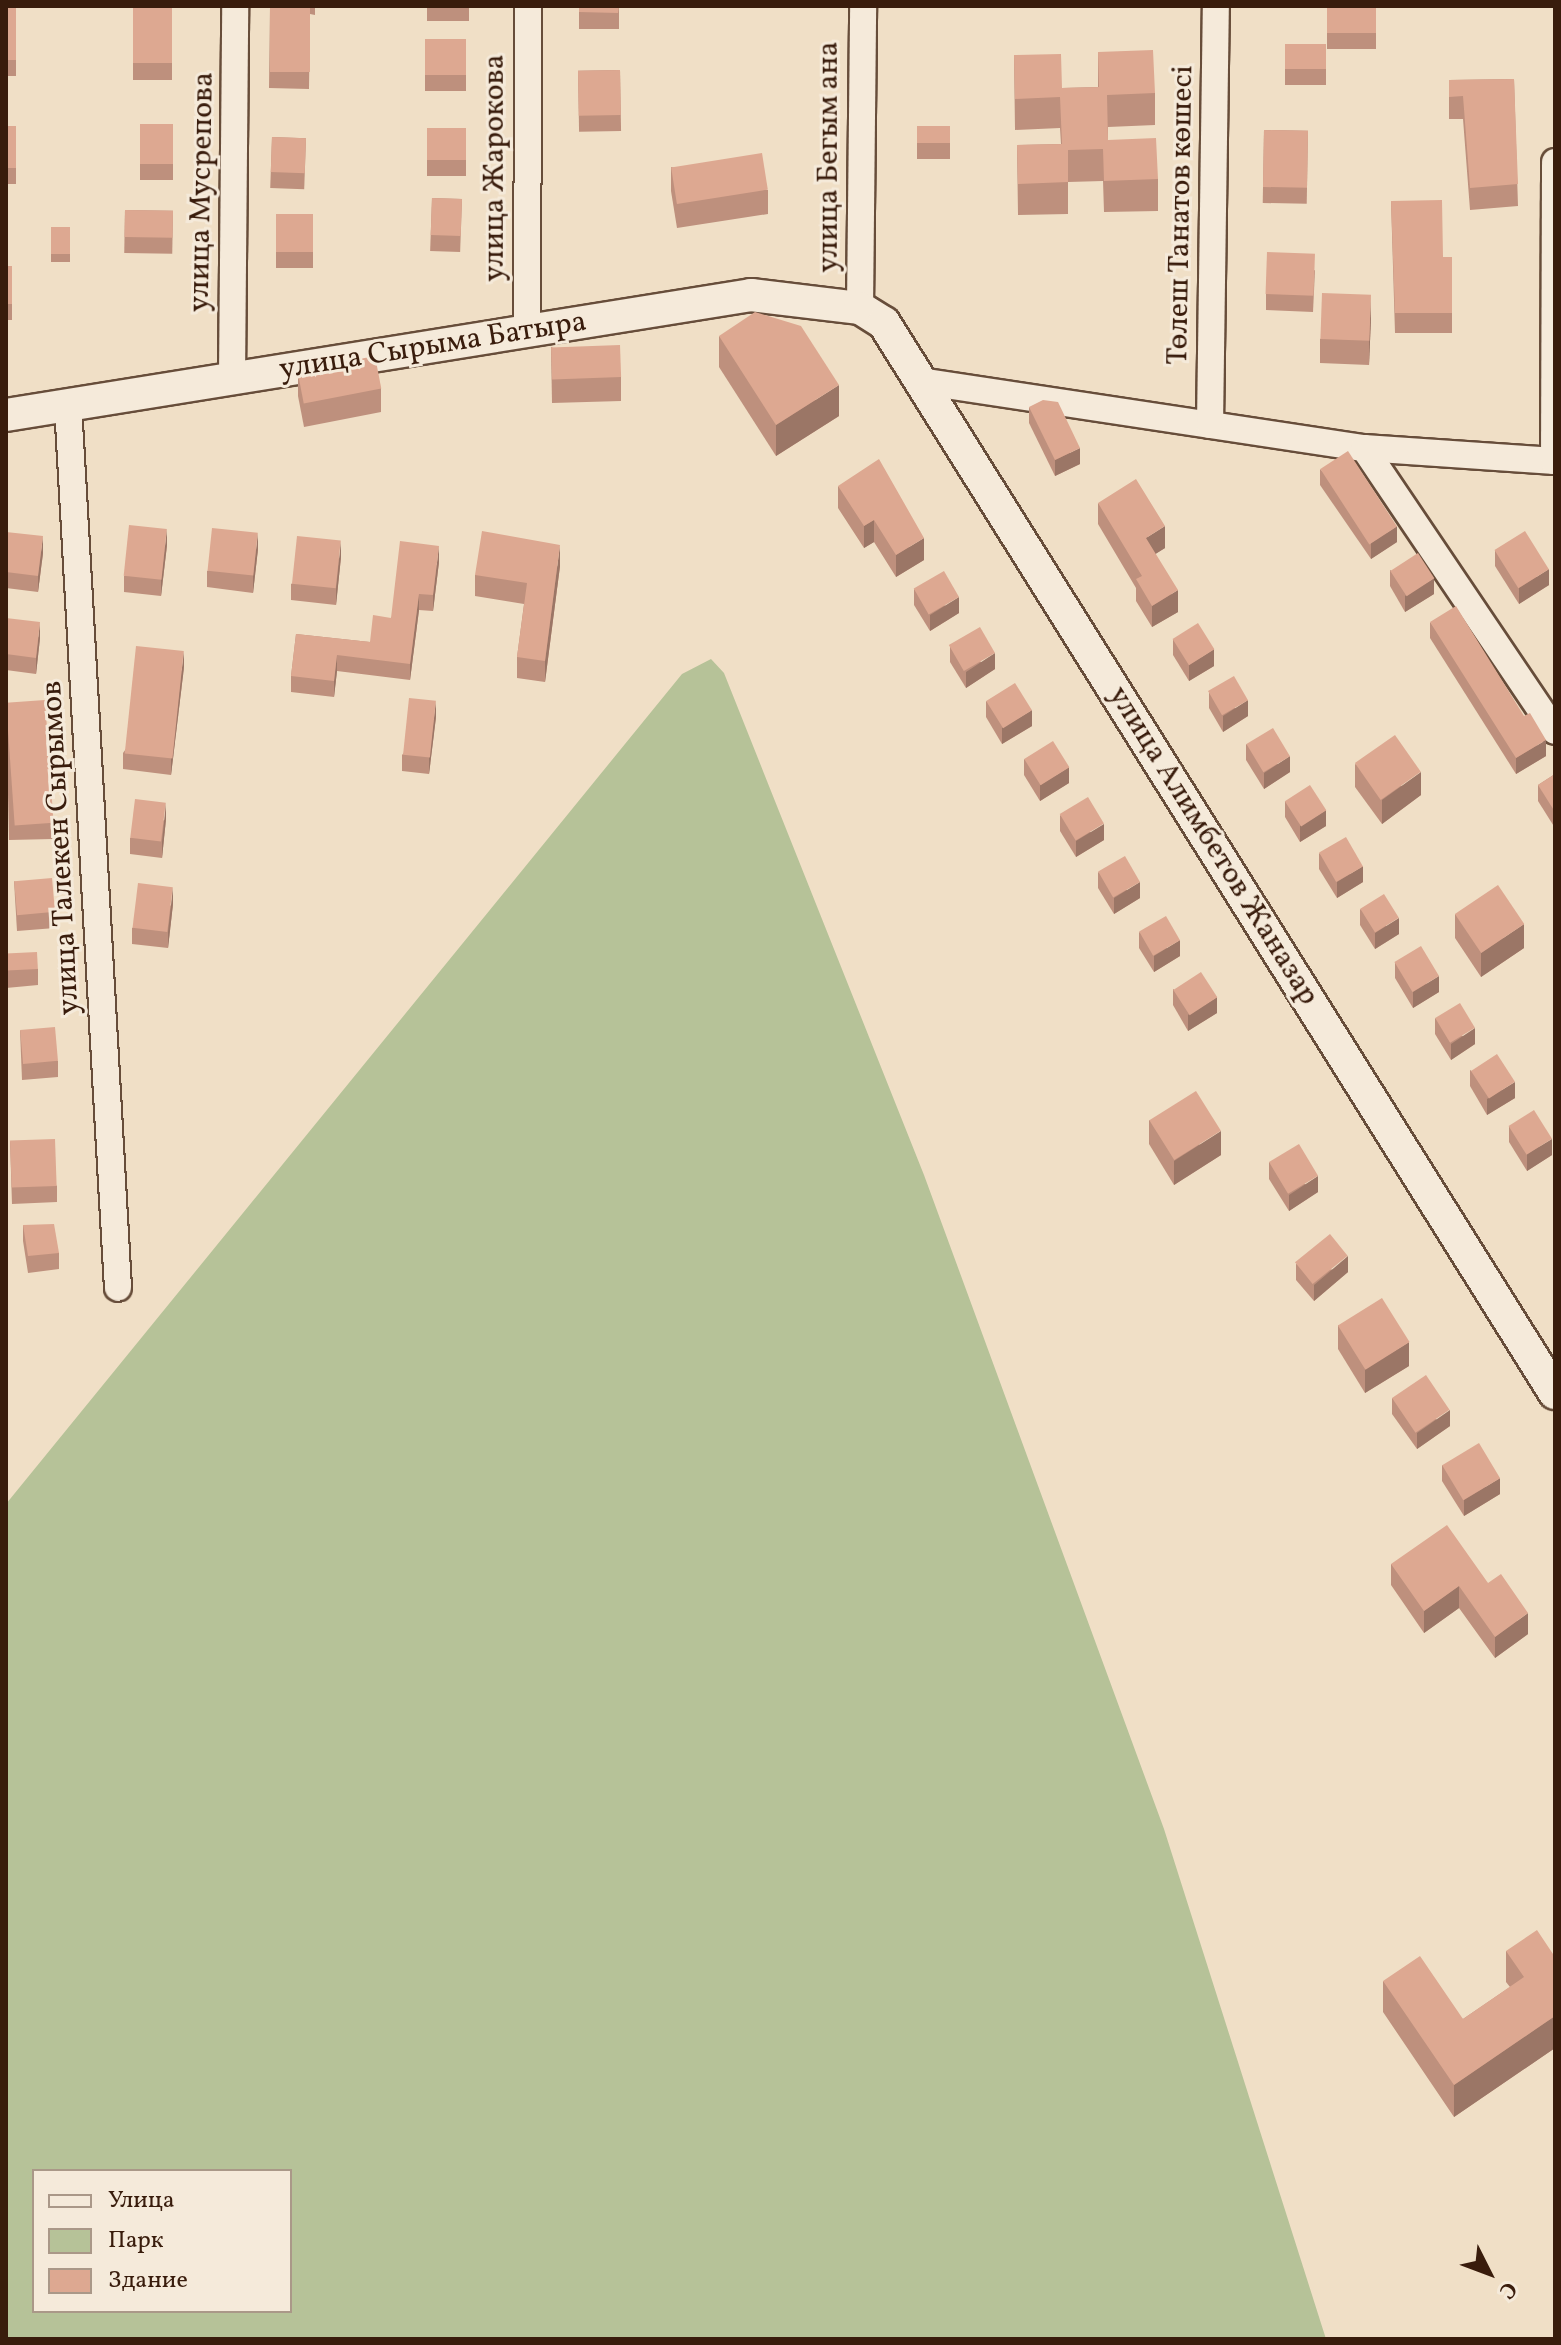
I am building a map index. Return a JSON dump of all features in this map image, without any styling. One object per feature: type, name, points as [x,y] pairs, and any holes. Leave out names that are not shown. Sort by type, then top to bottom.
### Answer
[{"type":"street","name":"улица Мусрепова","points":[[232,378],[235,6]]},
{"type":"street","name":"улица Жарокова","points":[[527,330],[528,6]]},
{"type":"street","name":"улица Бегым ана","points":[[860,308],[863,6]]},
{"type":"street","name":"Төлеш Танатов көшесі","points":[[1210,425],[1216,6]]},
{"type":"street","points":[[920,381],[1364,448],[1554,461],[1555,162]]},
{"type":"street","name":"улица Сырыма Батыра","points":[[6,415],[751,295],[860,308]]},
{"type":"street","name":"улица Алимбетов Жаназар","points":[[860,308],[884,323],[1555,1393]]},
{"type":"street","name":"улица Талекен Сырымов","points":[[68,405],[118,1288]]},
{"type":"street","points":[[1364,448],[1555,731]]},
{"type":"green space","points":[[711,659],[724,673],[924,1175],[1164,1829],[1326,2339],[6,2339],[6,1504],[682,674]]},
{"type":"building","points":[[6,6],[16,6],[16,60],[6,60]]},
{"type":"building","points":[[133,6],[172,6],[172,63],[133,63]]},
{"type":"building","points":[[270,6],[310,6],[310,72],[270,72]]},
{"type":"building","points":[[579,6],[619,6],[618,13],[579,12]]},
{"type":"building","points":[[1327,6],[1376,6],[1376,33],[1327,33]]},
{"type":"building","points":[[425,39],[466,39],[466,75],[425,75]]},
{"type":"building","points":[[1285,44],[1326,44],[1326,69],[1285,69]]},
{"type":"building","points":[[1153,50],[1155,93],[1107,95],[1108,140],[1156,138],[1158,179],[1104,181],[1103,149],[1068,150],[1068,182],[1018,184],[1017,145],[1062,144],[1060,97],[1015,99],[1014,55],[1061,54],[1062,88],[1099,87],[1098,52]]},
{"type":"building","points":[[620,70],[621,115],[579,116],[578,71]]},
{"type":"building","points":[[1514,79],[1518,184],[1470,188],[1463,96],[1449,97],[1449,80]]},
{"type":"building","points":[[140,124],[173,124],[173,164],[140,164]]},
{"type":"building","points":[[6,126],[16,126],[16,168],[6,168]]},
{"type":"building","points":[[917,126],[950,126],[950,143],[917,143]]},
{"type":"building","points":[[427,128],[466,128],[466,160],[427,160]]},
{"type":"building","points":[[1264,130],[1308,131],[1307,188],[1263,187]]},
{"type":"building","points":[[272,137],[306,138],[305,173],[271,172]]},
{"type":"building","points":[[762,153],[768,190],[677,204],[671,167]]},
{"type":"building","points":[[432,198],[462,199],[461,236],[431,235]]},
{"type":"building","points":[[1442,200],[1443,257],[1452,257],[1452,313],[1395,313],[1391,201]]},
{"type":"building","points":[[125,210],[173,211],[173,238],[125,237]]},
{"type":"building","points":[[276,214],[313,214],[313,252],[276,252]]},
{"type":"building","points":[[51,227],[70,227],[70,254],[51,254]]},
{"type":"building","points":[[1267,252],[1315,254],[1314,296],[1266,294]]},
{"type":"building","points":[[6,266],[12,266],[12,304],[6,304]]},
{"type":"building","points":[[1322,293],[1371,295],[1369,341],[1320,339]]},
{"type":"building","points":[[755,312],[801,326],[839,385],[776,425],[719,336]]},
{"type":"building","points":[[620,345],[621,377],[552,379],[551,347]]},
{"type":"building","points":[[375,356],[381,388],[304,403],[297,371]]},
{"type":"building","points":[[1043,400],[1058,402],[1080,448],[1055,460],[1029,407]]},
{"type":"building","points":[[1348,451],[1397,526],[1369,544],[1320,469]]},
{"type":"building","points":[[879,459],[924,538],[896,555],[874,520],[864,526],[838,486]]},
{"type":"building","points":[[1136,479],[1165,526],[1146,538],[1178,590],[1152,606],[1136,579],[1142,576],[1098,503]]},
{"type":"building","points":[[129,525],[167,529],[161,580],[124,576]]},
{"type":"building","points":[[212,528],[258,533],[253,576],[208,571]]},
{"type":"building","points":[[482,531],[560,545],[545,661],[517,657],[527,583],[475,575]]},
{"type":"building","points":[[1525,531],[1549,569],[1518,588],[1494,550]]},
{"type":"building","points":[[6,532],[43,536],[38,576],[6,572]]},
{"type":"building","points":[[297,536],[341,541],[336,588],[292,584]]},
{"type":"building","points":[[400,541],[439,546],[433,595],[419,594],[410,664],[337,655],[334,681],[291,676],[296,634],[370,642],[373,615],[391,618]]},
{"type":"building","points":[[1418,553],[1434,578],[1407,596],[1390,571]]},
{"type":"building","points":[[944,571],[959,597],[929,614],[914,588]]},
{"type":"building","points":[[1456,606],[1524,716],[1530,713],[1546,740],[1516,758],[1430,622]]},
{"type":"building","points":[[6,618],[40,622],[36,658],[6,654]]},
{"type":"building","points":[[1198,623],[1214,649],[1189,665],[1173,639]]},
{"type":"building","points":[[980,627],[995,653],[964,671],[949,645]]},
{"type":"building","points":[[136,646],[184,651],[172,758],[125,753]]},
{"type":"building","points":[[1234,676],[1248,700],[1222,715],[1208,691]]},
{"type":"building","points":[[1015,683],[1032,710],[1003,728],[986,701]]},
{"type":"building","points":[[409,698],[436,701],[430,758],[403,755]]},
{"type":"building","points":[[45,700],[54,823],[15,825],[6,703]]},
{"type":"building","points":[[1273,728],[1290,756],[1263,772],[1246,744]]},
{"type":"building","points":[[1395,735],[1421,772],[1381,800],[1355,763]]},
{"type":"building","points":[[1053,741],[1069,767],[1041,785],[1024,759]]},
{"type":"building","points":[[1555,774],[1555,812],[1538,785]]},
{"type":"building","points":[[1310,785],[1326,810],[1301,826],[1285,801]]},
{"type":"building","points":[[1088,797],[1104,824],[1076,841],[1060,814]]},
{"type":"building","points":[[135,799],[166,803],[161,841],[130,838]]},
{"type":"building","points":[[1346,837],[1363,866],[1336,882],[1319,853]]},
{"type":"building","points":[[1125,856],[1140,882],[1113,897],[1098,872]]},
{"type":"building","points":[[52,878],[55,912],[17,915],[14,881]]},
{"type":"building","points":[[138,883],[173,887],[167,932],[133,928]]},
{"type":"building","points":[[1498,885],[1524,924],[1481,953],[1455,914]]},
{"type":"building","points":[[1384,894],[1399,918],[1375,933],[1360,909]]},
{"type":"building","points":[[1166,916],[1180,940],[1153,956],[1139,931]]},
{"type":"building","points":[[1421,946],[1439,976],[1412,992],[1394,962]]},
{"type":"building","points":[[37,952],[38,969],[7,971],[6,954]]},
{"type":"building","points":[[1201,972],[1217,997],[1190,1015],[1173,990]]},
{"type":"building","points":[[1460,1003],[1475,1028],[1450,1043],[1435,1018]]},
{"type":"building","points":[[55,1027],[58,1061],[23,1064],[20,1030]]},
{"type":"building","points":[[1497,1054],[1515,1082],[1489,1099],[1471,1071]]},
{"type":"building","points":[[1196,1091],[1221,1131],[1174,1160],[1149,1120]]},
{"type":"building","points":[[1534,1110],[1552,1139],[1527,1155],[1509,1126]]},
{"type":"building","points":[[55,1139],[57,1186],[12,1188],[10,1141]]},
{"type":"building","points":[[1299,1144],[1318,1176],[1288,1194],[1269,1162]]},
{"type":"building","points":[[54,1224],[59,1253],[28,1256],[23,1225]]},
{"type":"building","points":[[1330,1234],[1348,1256],[1313,1284],[1295,1262]]},
{"type":"building","points":[[1382,1298],[1410,1342],[1365,1370],[1338,1326]]},
{"type":"building","points":[[1426,1375],[1449,1410],[1415,1433],[1392,1398]]},
{"type":"building","points":[[1479,1443],[1500,1478],[1463,1500],[1442,1465]]},
{"type":"building","points":[[1447,1525],[1488,1583],[1501,1574],[1528,1613],[1495,1637],[1459,1586],[1424,1611],[1391,1564]]},
{"type":"building","points":[[1537,1930],[1555,1957],[1555,2016],[1454,2085],[1383,1981],[1420,1956],[1463,2019],[1524,1977],[1506,1951]]}]
